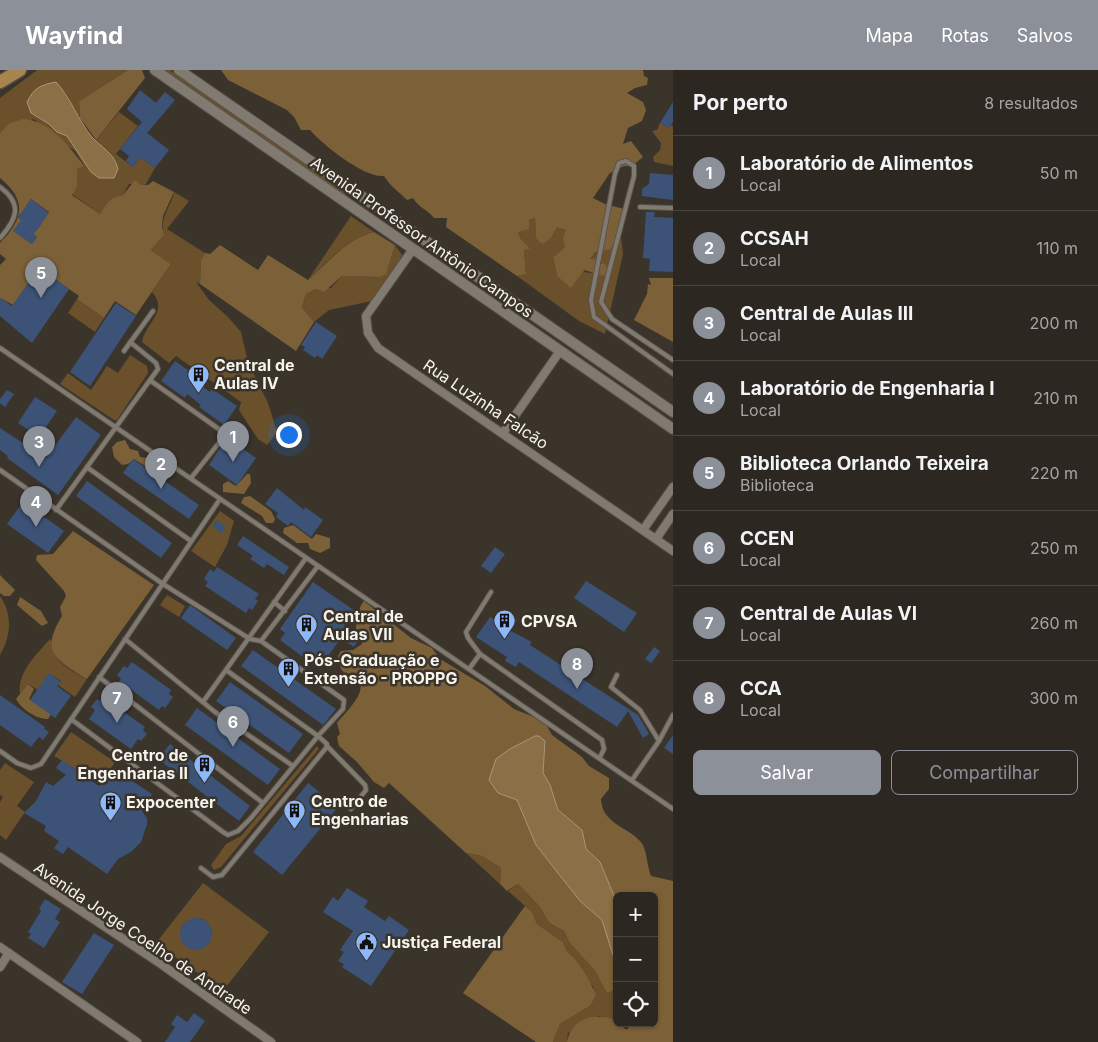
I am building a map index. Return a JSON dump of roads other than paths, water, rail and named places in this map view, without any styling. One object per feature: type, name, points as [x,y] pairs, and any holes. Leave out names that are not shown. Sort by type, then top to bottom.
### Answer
[{"type":"main road","points":[[0,81],[12,70]]},
{"type":"main road","points":[[0,81],[20,70]]},
{"type":"street","name":"Avenida Professor Antônio Campos","points":[[155,70],[673,429]]},
{"type":"street","name":"Avenida Professor Antônio Campos","points":[[179,70],[673,412]]},
{"type":"street","points":[[378,224],[387,214]]},
{"type":"street","points":[[396,238],[405,226]]},
{"type":"street","name":"Rua Luzinha Falcão","points":[[413,249],[366,316],[368,333],[378,348],[673,551]]},
{"type":"street","points":[[503,433],[560,351]]},
{"type":"street","points":[[636,404],[646,393]]},
{"type":"street","points":[[655,417],[663,405]]},
{"type":"street","points":[[643,530],[673,487]]},
{"type":"street","points":[[656,539],[673,514]]},
{"type":"street","name":"Avenida Jorge Coelho de Andrade","points":[[0,857],[158,962],[271,1042]]},
{"type":"street","points":[[0,947],[137,1042]]},
{"type":"street","points":[[0,967],[9,953]]},
{"type":"lane","points":[[673,360],[612,319],[604,310],[601,302],[634,176],[634,166],[626,161],[619,162],[614,174],[591,300],[594,317],[673,374]]},
{"type":"lane","points":[[0,187],[9,194],[15,205],[13,221],[0,238]]},
{"type":"lane","points":[[640,207],[673,208]]},
{"type":"lane","points":[[594,317],[604,310]]},
{"type":"lane","points":[[124,351],[153,311]]},
{"type":"lane","points":[[56,510],[157,372],[158,365],[130,342]]},
{"type":"lane","points":[[0,348],[600,757],[673,809]]},
{"type":"lane","points":[[151,380],[223,432],[222,439],[191,478]]},
{"type":"lane","points":[[88,468],[191,541]]},
{"type":"lane","points":[[0,470],[164,584],[243,634],[261,642],[344,700],[343,709],[318,736],[263,803],[238,831],[228,835],[71,719]]},
{"type":"lane","points":[[0,751],[25,767],[37,767],[164,584],[220,498]]},
{"type":"lane","points":[[203,702],[306,558]]},
{"type":"lane","points":[[261,642],[318,566]]},
{"type":"lane","points":[[491,592],[466,632],[468,638],[480,654],[602,740],[604,749],[600,757]]},
{"type":"lane","points":[[274,602],[285,611]]},
{"type":"lane","points":[[125,639],[203,702],[293,766]]},
{"type":"lane","points":[[469,669],[480,654]]},
{"type":"lane","points":[[226,670],[318,736],[365,785],[366,790],[351,808]]},
{"type":"lane","points":[[616,675],[611,687],[640,710],[659,740]]},
{"type":"lane","points":[[98,677],[263,803]]},
{"type":"lane","points":[[632,780],[673,715]]},
{"type":"lane","points":[[201,868],[213,877],[222,875],[327,746]]},
{"type":"place","name":"Biblioteca Orlando Teixeira","points":[[41,298]]},
{"type":"place","name":"Central de Aulas IV","points":[[198,393]]},
{"type":"place","name":"Laboratório de Alimentos","points":[[233,462]]},
{"type":"place","name":"Central de Aulas III","points":[[39,467]]},
{"type":"place","name":"CCSAH","points":[[161,489]]},
{"type":"place","name":"Laboratório de Engenharia I","points":[[36,527]]},
{"type":"place","name":"CPVSA","points":[[505,640]]},
{"type":"place","name":"Central de Aulas VII","points":[[307,644]]},
{"type":"place","name":"Pós-Graduação e Extensão - PROPPG","points":[[288,688]]},
{"type":"place","name":"CCA","points":[[577,689]]},
{"type":"place","name":"Central de Aulas VI","points":[[117,723]]},
{"type":"place","name":"CCEN","points":[[233,747]]},
{"type":"place","name":"Centro de Engenharias II","points":[[204,783]]},
{"type":"place","name":"Expocenter","points":[[110,821]]},
{"type":"place","name":"Centro de Engenharias","points":[[295,829]]},
{"type":"place","name":"Justiça Federal","points":[[366,961]]}]
